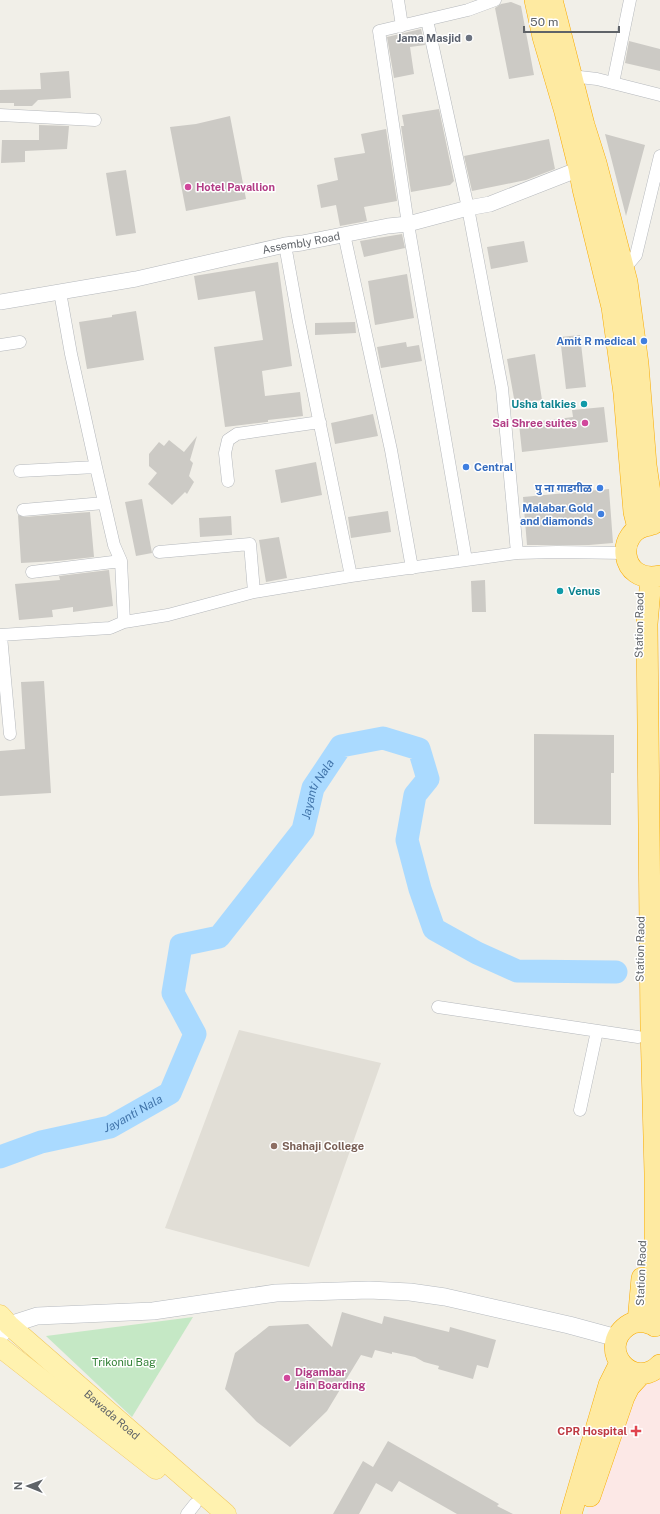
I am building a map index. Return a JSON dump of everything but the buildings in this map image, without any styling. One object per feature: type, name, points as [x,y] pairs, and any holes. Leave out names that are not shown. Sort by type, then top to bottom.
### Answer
[{"type":"highway","points":[[535,0],[543,36],[565,112],[588,166],[624,269],[632,309],[655,486],[650,526]]},
{"type":"highway","points":[[552,0],[584,125],[588,166],[583,189],[612,308],[624,393],[634,512],[650,526]]},
{"type":"highway","points":[[650,526],[630,537],[627,543],[626,553],[628,563],[634,570],[651,577],[647,640],[651,1027],[657,1172],[651,1326],[629,1324],[616,1338],[615,1346],[616,1355],[620,1363],[629,1371],[641,1374],[649,1372],[660,1365]]},
{"type":"highway","name":"Station Raod","points":[[651,577],[638,626],[640,902],[638,1037],[643,1249],[641,1300],[651,1326]]},
{"type":"highway","points":[[571,1514],[609,1385],[620,1363]]},
{"type":"highway","points":[[585,1514],[624,1397],[630,1386],[641,1374]]},
{"type":"main road","points":[[3,1325],[37,1316],[153,1311],[276,1293],[370,1290],[410,1292],[445,1297],[569,1325],[616,1338]]},
{"type":"main road","name":"Bawada Road","points":[[3,1325],[226,1514]]},
{"type":"main road","name":"Bawada Road","points":[[0,1347],[159,1471],[196,1511]]},
{"type":"street","points":[[398,0],[402,26]]},
{"type":"street","points":[[466,560],[408,224],[379,31],[428,20],[467,5],[495,0]]},
{"type":"street","points":[[613,83],[630,0]]},
{"type":"street","points":[[428,20],[468,208],[502,388],[516,553]]},
{"type":"street","points":[[571,76],[613,83],[660,95]]},
{"type":"street","points":[[0,115],[95,120]]},
{"type":"street","points":[[624,269],[636,255],[660,156]]},
{"type":"street","name":"Assembly Road","points":[[0,302],[136,279],[285,245],[408,224],[468,208],[490,204],[588,166]]},
{"type":"street","points":[[344,234],[391,450],[412,568]]},
{"type":"street","points":[[285,245],[299,322],[351,576]]},
{"type":"street","points":[[60,292],[71,354],[104,503],[114,545],[121,561],[124,622]]},
{"type":"street","points":[[0,345],[20,342]]},
{"type":"street","points":[[228,481],[225,453],[228,440],[238,434],[320,422]]},
{"type":"street","points":[[20,471],[96,466]]},
{"type":"street","points":[[23,510],[104,503]]},
{"type":"street","points":[[159,552],[250,544],[254,592]]},
{"type":"street","points":[[10,734],[0,636],[110,628],[124,622],[168,615],[254,592],[351,576],[516,553],[626,553]]},
{"type":"street","points":[[32,572],[121,561]]},
{"type":"street","points":[[438,1007],[638,1037]]},
{"type":"street","points":[[580,1110],[597,1032]]},
{"type":"shaded area","name":"Shahaji College","points":[[239,1030],[381,1063],[309,1267],[165,1228]]},
{"type":"shaded area","name":"CPR Hospital","points":[[660,1365],[660,1514],[587,1514],[615,1420]]},
{"type":"green space","name":"Trikoniu Bag","points":[[193,1317],[132,1417],[46,1336]]},
{"type":"waterway","name":"Jayanti Nala","points":[[0,1157],[41,1142],[110,1127],[170,1093],[195,1034],[173,993],[181,945],[219,937],[303,830],[313,788],[341,746],[383,738],[419,749],[428,779],[415,795],[407,840],[420,889],[434,929],[477,953],[517,971],[616,972]]},
{"type":"place","name":"Jama Masjid","points":[[469,38]]},
{"type":"place","name":"Hotel Pavallion","points":[[188,187]]},
{"type":"place","name":"Amit R medical","points":[[644,341]]},
{"type":"place","name":"Usha talkies","points":[[584,404]]},
{"type":"place","name":"Sai Shree suites","points":[[585,423]]},
{"type":"place","name":"Central","points":[[466,467]]},
{"type":"place","name":"पु ना गाडगीळ","points":[[600,488]]},
{"type":"place","name":"Malabar Gold and diamonds","points":[[601,514]]},
{"type":"place","name":"Venus","points":[[560,591]]},
{"type":"place","name":"Shahaji College","points":[[274,1146]]},
{"type":"place","name":"Digambar Jain Boarding","points":[[287,1378]]},
{"type":"place","name":"CPR Hospital","points":[[636,1431]]}]
